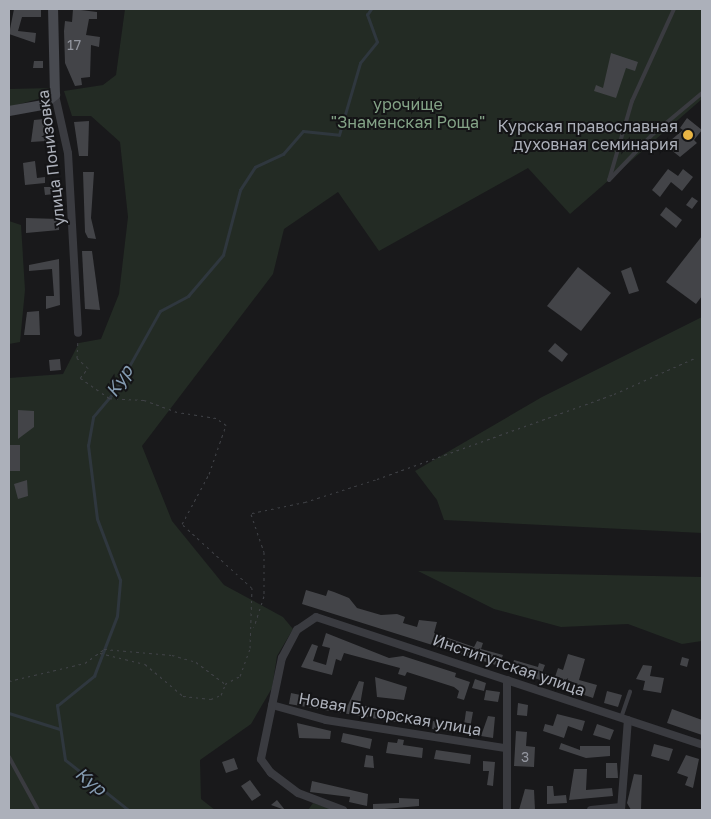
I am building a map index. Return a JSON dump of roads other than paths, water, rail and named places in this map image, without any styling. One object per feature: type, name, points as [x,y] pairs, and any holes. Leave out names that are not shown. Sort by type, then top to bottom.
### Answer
[{"type":"main road","name":"улица Понизовка","points":[[53,9],[55,95]]},
{"type":"main road","points":[[9,111],[43,105],[55,95]]},
{"type":"street","name":"улица Понизовка","points":[[55,95],[68,153],[78,333]]},
{"type":"street","name":"Институтская улица","points":[[272,705],[282,658],[306,621],[326,619],[702,745]]},
{"type":"street","points":[[506,810],[504,748],[507,680]]},
{"type":"street","points":[[272,705],[260,751],[263,765],[298,794],[343,810]]},
{"type":"street","name":"Новая Бугорская улица","points":[[272,705],[326,720],[504,748]]},
{"type":"street","points":[[591,810],[621,809],[624,719]]},
{"type":"lane","points":[[674,9],[632,101],[610,180],[653,134],[702,93]]},
{"type":"lane","points":[[624,719],[630,692]]},
{"type":"lane","points":[[9,757],[38,810]]},
{"type":"waterway","name":"Кур","points":[[128,810],[65,760],[57,706],[94,676],[117,616],[120,580],[97,519],[88,446],[93,417],[117,388],[160,311],[188,296],[223,255],[240,190],[255,167],[283,154],[303,131],[339,135],[360,63],[377,42],[367,15],[371,9]]},
{"type":"waterway","points":[[9,713],[60,729]]},
{"type":"place","name":"Курская православная духовная семинария","points":[[688,135]]},
{"type":"park label","name":"урочище \"Знаменская Роща\"","points":[[408,113]]}]
